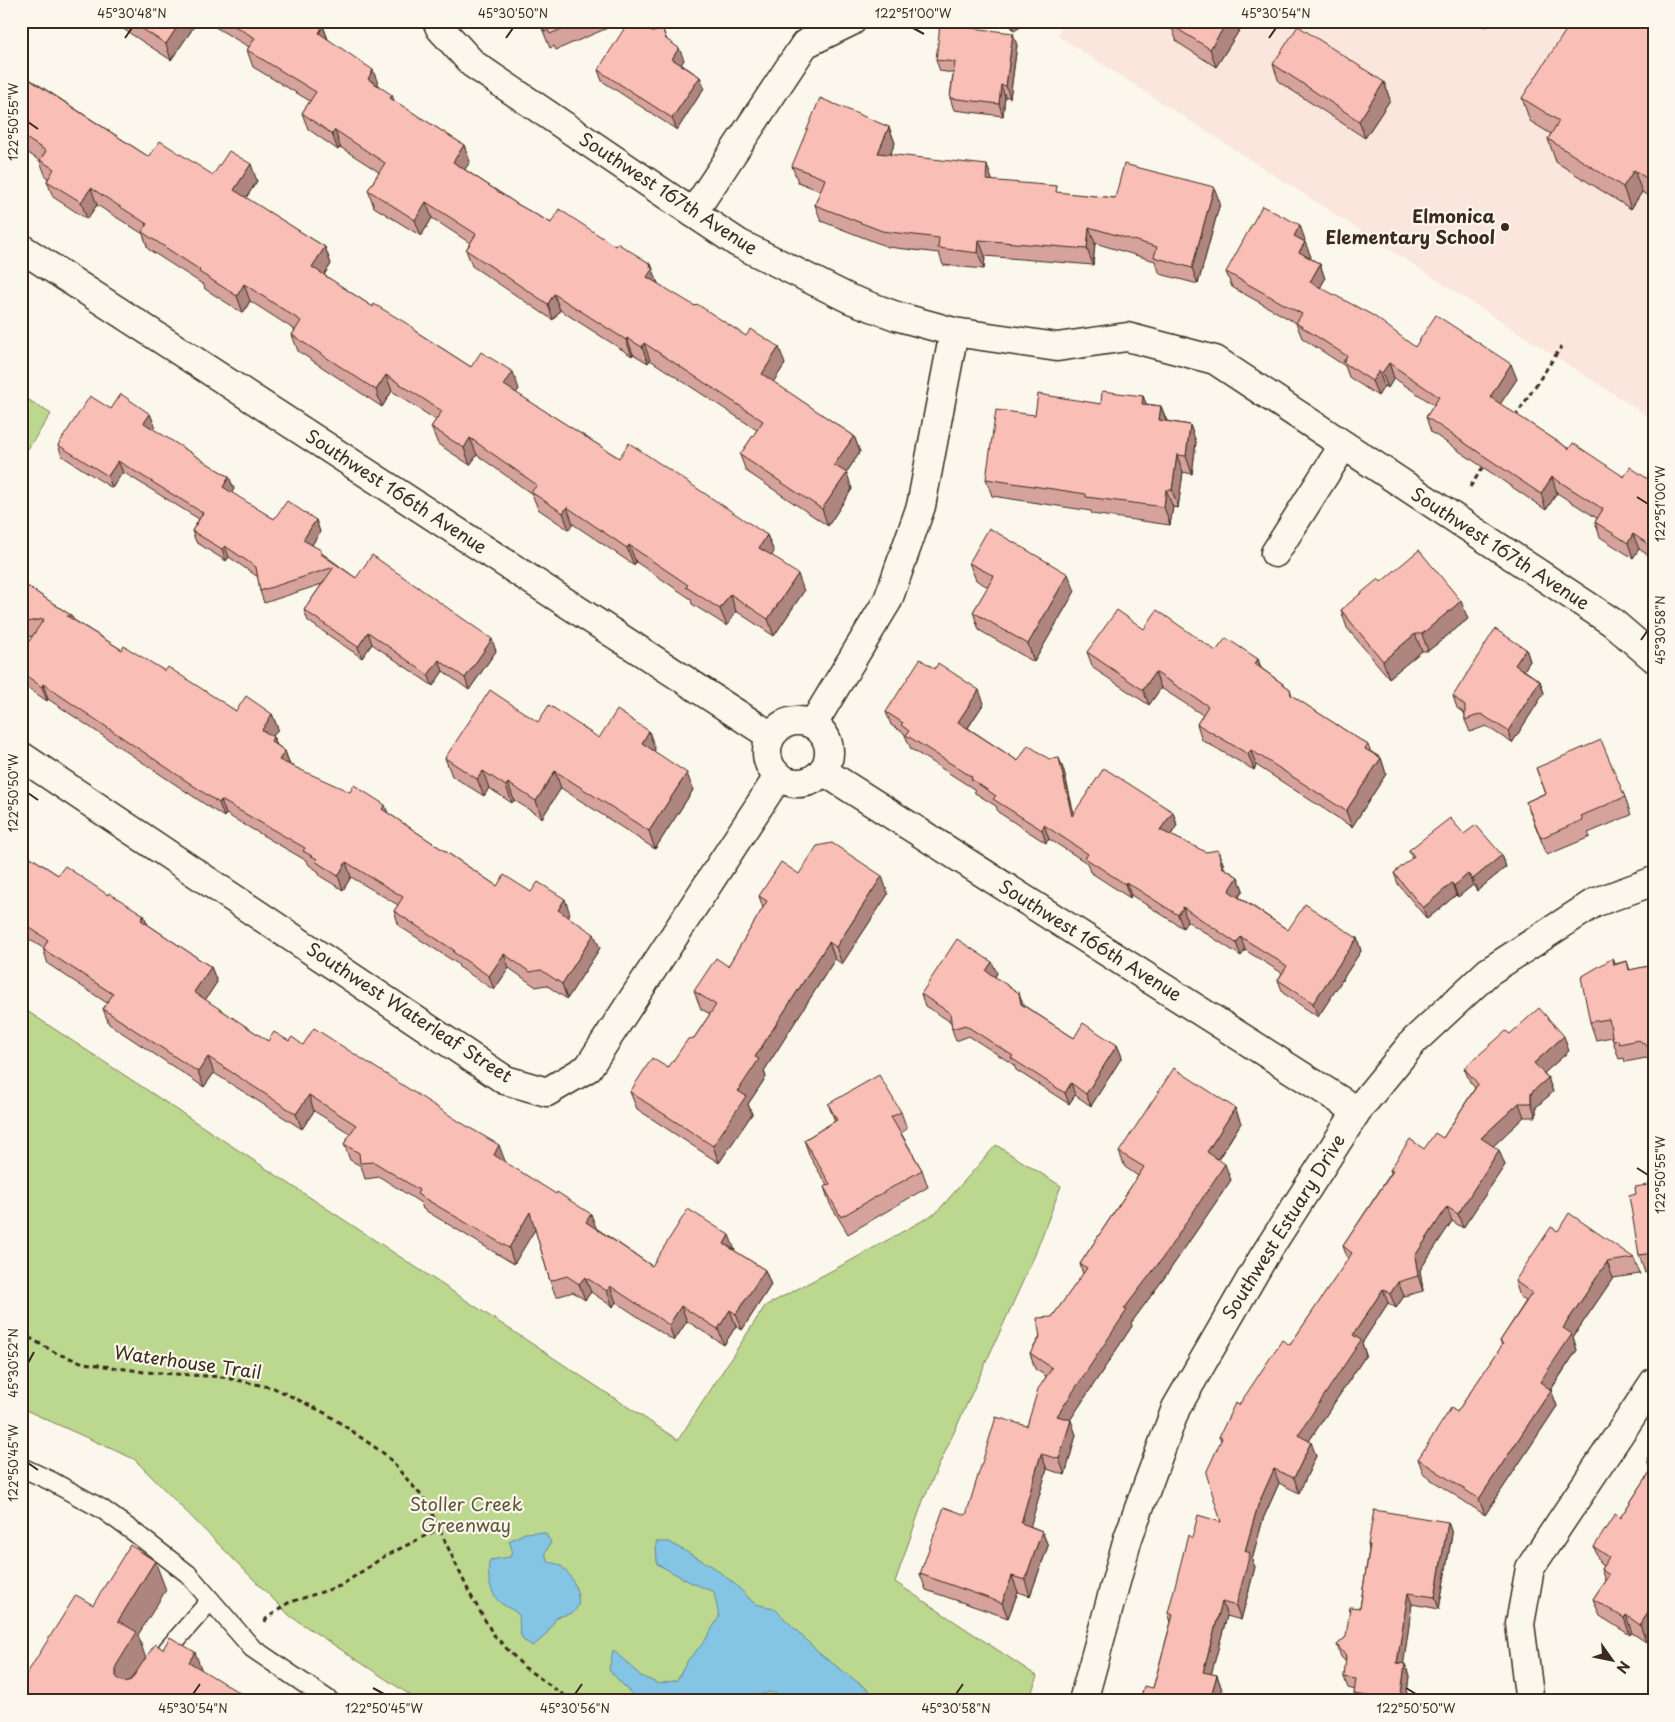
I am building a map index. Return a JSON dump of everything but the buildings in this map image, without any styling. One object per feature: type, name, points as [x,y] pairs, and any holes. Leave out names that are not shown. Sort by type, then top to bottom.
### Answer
[{"type":"street","name":"Southwest 167th Avenue","points":[[437,21],[440,28],[473,64],[693,213],[738,243],[850,299],[896,316],[954,332],[1057,347],[1127,337],[1215,360],[1612,622],[1654,658]]},
{"type":"street","points":[[693,213],[805,44],[852,21]]},
{"type":"street","name":"Southwest 166th Avenue","points":[[21,248],[771,736]]},
{"type":"street","points":[[813,724],[888,600],[922,506],[954,332]]},
{"type":"street","points":[[1275,553],[1343,446]]},
{"type":"street","points":[[791,721],[805,721],[813,724],[824,735],[829,747],[829,755],[823,771],[818,777],[802,784],[790,784],[778,777],[770,768],[766,750],[771,736],[780,726],[791,721]]},
{"type":"street","name":"Southwest Waterleaf Street","points":[[21,756],[505,1080],[547,1092],[588,1068],[778,777]]},
{"type":"street","name":"Southwest 166th Avenue","points":[[823,771],[1357,1111]]},
{"type":"street","name":"Southwest Estuary Drive","points":[[1083,1701],[1128,1538],[1176,1408],[1264,1256],[1357,1111],[1414,1040],[1488,972],[1594,903],[1654,882]]},
{"type":"street","points":[[1529,1695],[1520,1624],[1530,1568],[1654,1382]]},
{"type":"lane","points":[[21,1467],[52,1481],[102,1509],[134,1532],[188,1574],[252,1648],[330,1701]]},
{"type":"lane","points":[[154,1671],[168,1649],[210,1601]]},
{"type":"path","points":[[1513,421],[1561,347]]},
{"type":"path","points":[[1470,486],[1486,462]]},
{"type":"path","name":"Waterhouse Trail","points":[[21,1334],[58,1354],[84,1362],[145,1372],[222,1377],[274,1388],[327,1414],[386,1454],[426,1501],[470,1594],[492,1634],[524,1667],[572,1701]]},
{"type":"path","points":[[252,1648],[266,1619],[288,1603],[340,1586],[385,1556],[439,1529]]},
{"type":"shaded area","name":"Elmonica Elementary School","points":[[1066,21],[1654,21],[1654,420],[1057,35]]},
{"type":"green space","points":[[21,395],[51,414],[21,459]]},
{"type":"green space","name":"Stoller Creek Greenway","points":[[21,1007],[678,1440],[765,1306],[936,1213],[996,1145],[1061,1186],[1034,1257],[924,1498],[895,1582],[1037,1676],[1029,1701],[419,1701],[290,1616],[134,1459],[21,1408]]},
{"type":"water","points":[[525,1533],[545,1533],[551,1542],[545,1553],[548,1562],[558,1564],[571,1577],[578,1595],[578,1606],[573,1613],[557,1617],[545,1636],[533,1646],[523,1640],[520,1632],[519,1615],[502,1604],[494,1596],[488,1571],[490,1560],[510,1557],[512,1550],[509,1541]]},
{"type":"water","points":[[656,1542],[669,1542],[712,1566],[737,1586],[755,1604],[774,1608],[820,1654],[871,1692],[874,1701],[800,1701],[770,1692],[732,1701],[638,1701],[609,1670],[613,1650],[641,1676],[659,1684],[677,1680],[688,1660],[704,1642],[719,1617],[714,1592],[690,1582],[657,1564]]},
{"type":"place","name":"Elmonica Elementary School","points":[[1505,227]]}]
